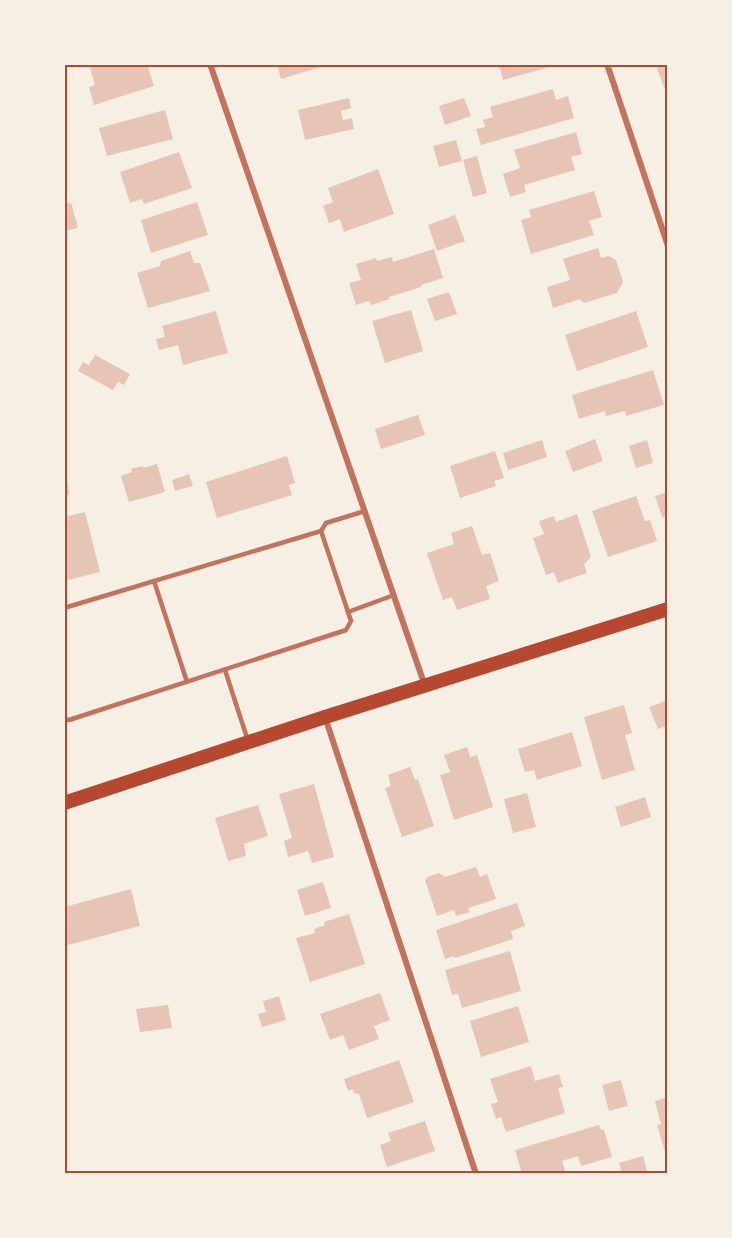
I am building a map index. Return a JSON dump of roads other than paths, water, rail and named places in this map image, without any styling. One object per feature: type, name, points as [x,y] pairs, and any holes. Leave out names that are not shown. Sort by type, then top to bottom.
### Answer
[{"type":"main road","points":[[64,803],[324,717],[668,609]]},
{"type":"street","points":[[210,64],[425,686]]},
{"type":"street","points":[[607,64],[668,246]]},
{"type":"street","points":[[324,717],[476,1173]]},
{"type":"lane","points":[[64,608],[321,531],[326,524],[365,511]]},
{"type":"lane","points":[[64,719],[69,720],[346,630],[351,621],[321,531]]},
{"type":"lane","points":[[154,581],[187,682]]},
{"type":"lane","points":[[348,612],[394,596]]},
{"type":"lane","points":[[225,670],[248,742]]}]
